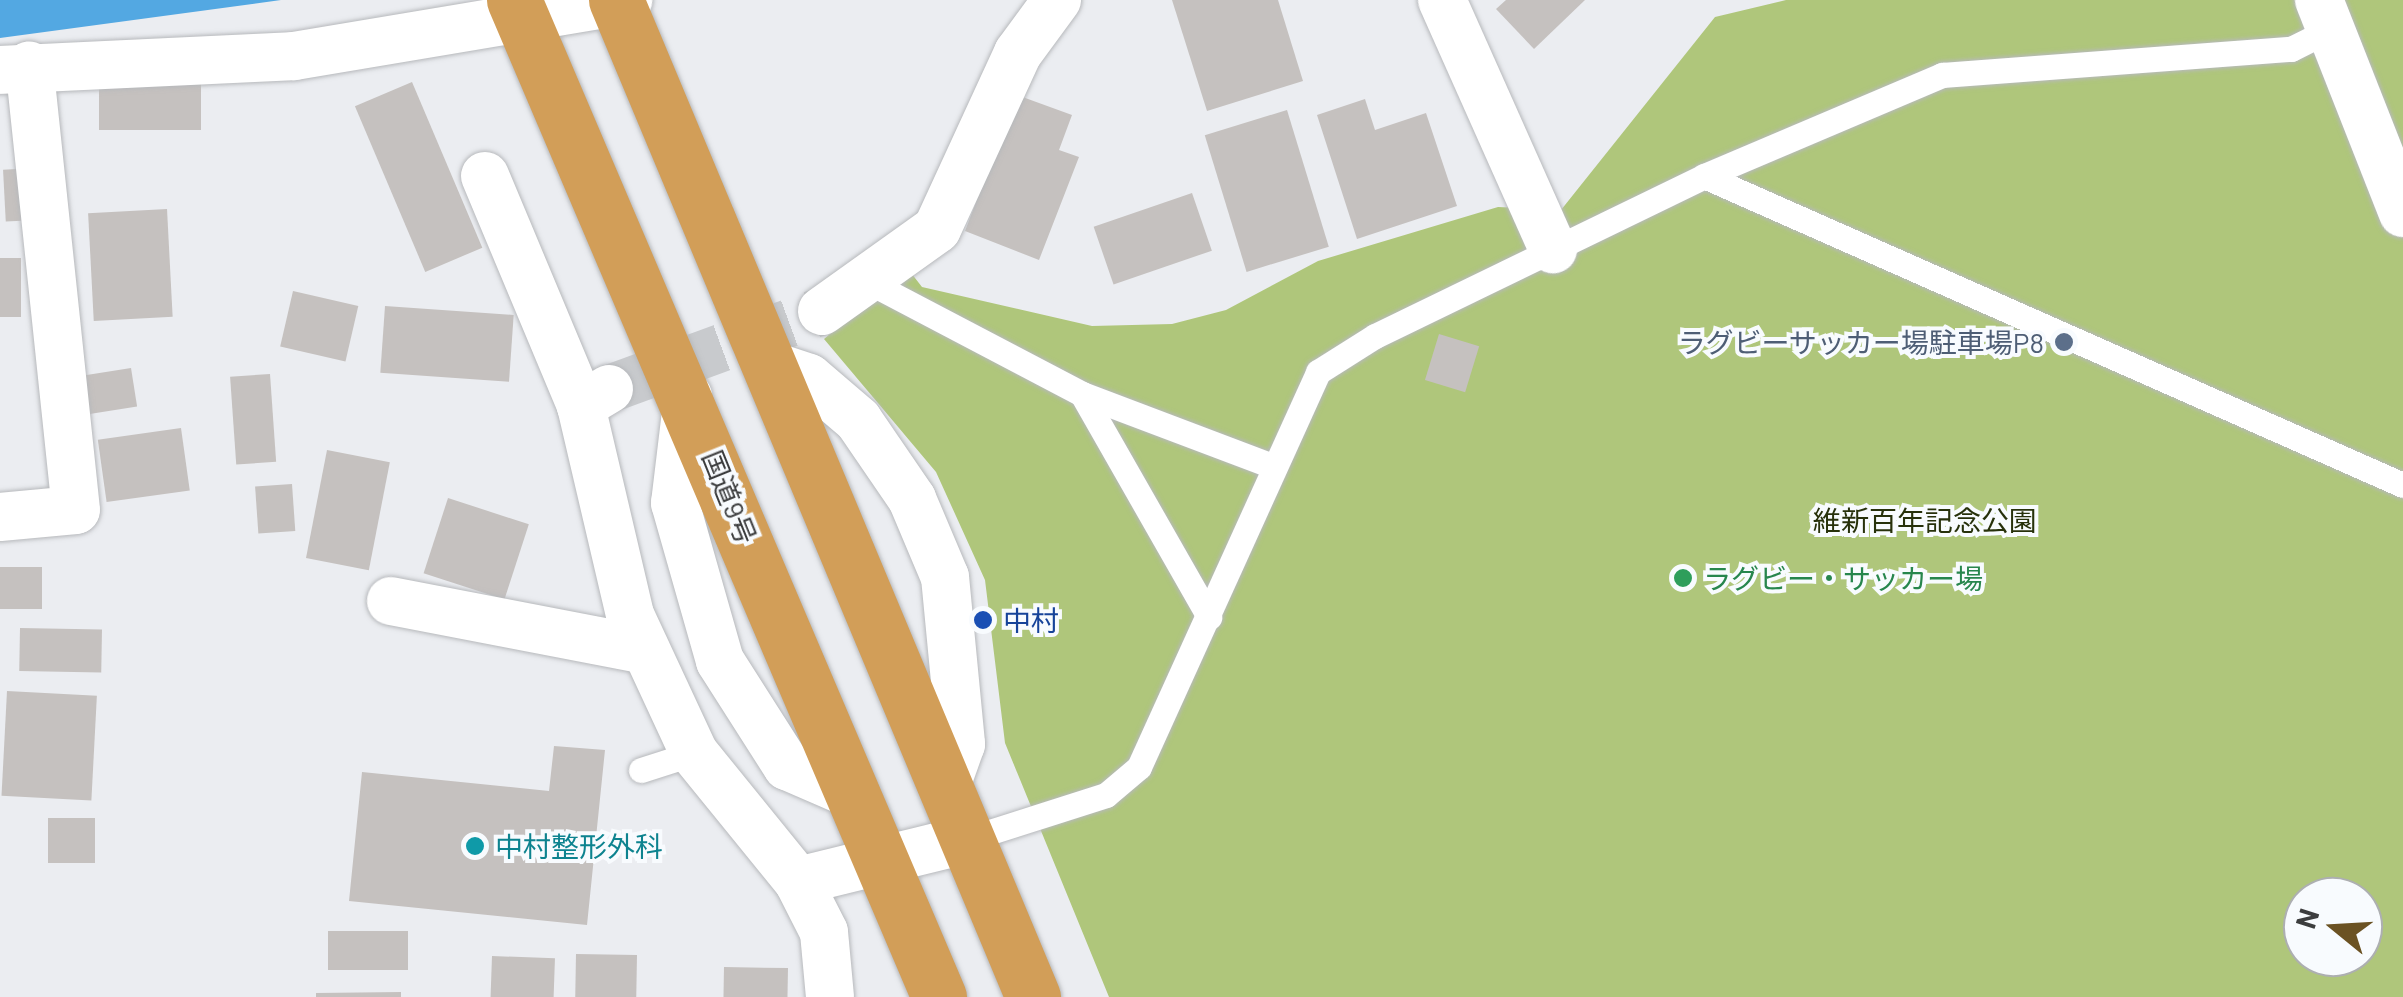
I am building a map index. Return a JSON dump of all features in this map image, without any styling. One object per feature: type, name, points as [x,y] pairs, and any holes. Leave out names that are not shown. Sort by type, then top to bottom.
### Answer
[{"type":"highway","points":[[621,1],[1033,997]]},
{"type":"highway","name":"国道9号","points":[[517,7],[688,396],[939,997]]},
{"type":"street","points":[[822,311],[938,229],[1018,53],[1057,0]]},
{"type":"street","points":[[1442,0],[1553,249]]},
{"type":"street","points":[[0,517],[76,510],[15,67],[294,56],[517,7],[621,1]]},
{"type":"street","points":[[2325,15],[2403,214]]},
{"type":"street","points":[[485,176],[595,397],[645,650],[694,753],[798,881],[824,932],[830,997]]},
{"type":"street","points":[[768,364],[809,378],[858,420],[912,498],[946,577],[962,744],[945,789]]},
{"type":"street","points":[[688,396],[675,503],[720,661],[787,766],[852,794]]},
{"type":"street","points":[[391,601],[645,650]]},
{"type":"street","points":[[798,881],[882,866],[965,840]]},
{"type":"lane","points":[[965,840],[1106,795],[1139,766],[1318,372],[1553,249],[1704,176],[1942,75],[2290,50],[2325,15]]},
{"type":"lane","points":[[1704,176],[2403,486]]},
{"type":"lane","points":[[865,280],[1082,394],[1273,466]]},
{"type":"lane","points":[[1082,394],[1208,616]]},
{"type":"lane","points":[[641,770],[694,753]]},
{"type":"green space","name":"維新百年記念公園","points":[[1786,0],[2403,0],[2403,997],[1109,997],[1005,743],[985,580],[936,472],[824,339],[908,269],[922,287],[1092,326],[1172,324],[1226,310],[1318,261],[1498,207],[1561,210],[1715,17]]},
{"type":"water","points":[[0,0],[281,0],[0,38]]},
{"type":"building","points":[[1172,0],[1278,0],[1303,81],[1207,111]]},
{"type":"building","points":[[1506,0],[1585,0],[1534,49],[1496,9]]},
{"type":"building","points":[[99,78],[201,78],[201,130],[99,130]]},
{"type":"building","points":[[412,82],[482,248],[425,272],[355,106]]},
{"type":"building","points":[[1017,95],[1072,115],[1059,150],[1079,157],[1039,260],[965,231]]},
{"type":"building","points":[[1365,99],[1375,130],[1426,113],[1457,206],[1357,239],[1317,115]]},
{"type":"building","points":[[1287,110],[1329,247],[1247,272],[1205,135]]},
{"type":"building","points":[[35,168],[38,220],[6,222],[3,170]]},
{"type":"building","points":[[1192,193],[1212,251],[1114,285],[1094,227]]},
{"type":"building","points":[[167,209],[173,317],[94,321],[88,213]]},
{"type":"building","points":[[0,258],[21,258],[21,317],[0,317]]},
{"type":"building","points":[[293,291],[358,306],[345,362],[280,347]]},
{"type":"building","points":[[385,306],[514,315],[509,382],[380,373]]},
{"type":"building","points":[[1439,334],[1479,346],[1465,392],[1425,380]]},
{"type":"building","points":[[131,368],[137,407],[90,414],[84,376]]},
{"type":"building","points":[[270,374],[276,462],[236,465],[230,377]]},
{"type":"building","points":[[181,428],[190,490],[107,502],[98,440]]},
{"type":"building","points":[[327,450],[390,462],[369,570],[306,558]]},
{"type":"building","points":[[292,484],[295,531],[258,533],[255,487]]},
{"type":"building","points":[[448,498],[529,524],[504,599],[424,573]]},
{"type":"building","points":[[0,567],[42,567],[42,609],[0,609]]},
{"type":"building","points":[[20,628],[102,629],[101,672],[19,671]]},
{"type":"building","points":[[7,691],[97,696],[91,801],[2,796]]},
{"type":"building","name":"中村整形外科","points":[[554,746],[605,750],[587,925],[349,901],[362,772],[549,791]]},
{"type":"building","points":[[48,818],[95,818],[95,863],[48,863]]},
{"type":"building","points":[[328,931],[408,931],[408,970],[328,970]]},
{"type":"building","points":[[576,954],[637,955],[636,997],[575,997]]},
{"type":"building","points":[[492,956],[555,958],[554,997],[491,997]]},
{"type":"building","points":[[724,967],[788,968],[787,997],[723,997]]},
{"type":"building","points":[[401,992],[401,997],[316,997],[316,993]]},
{"type":"tunnel","points":[[609,389],[822,311]]},
{"type":"place","name":"ラグビーサッカー場駐車場P8","points":[[2064,342]]},
{"type":"place","name":"ラグビー・サッカー場","points":[[1683,578]]},
{"type":"place","name":"中村","points":[[983,620]]},
{"type":"place","name":"中村整形外科","points":[[475,846]]}]
